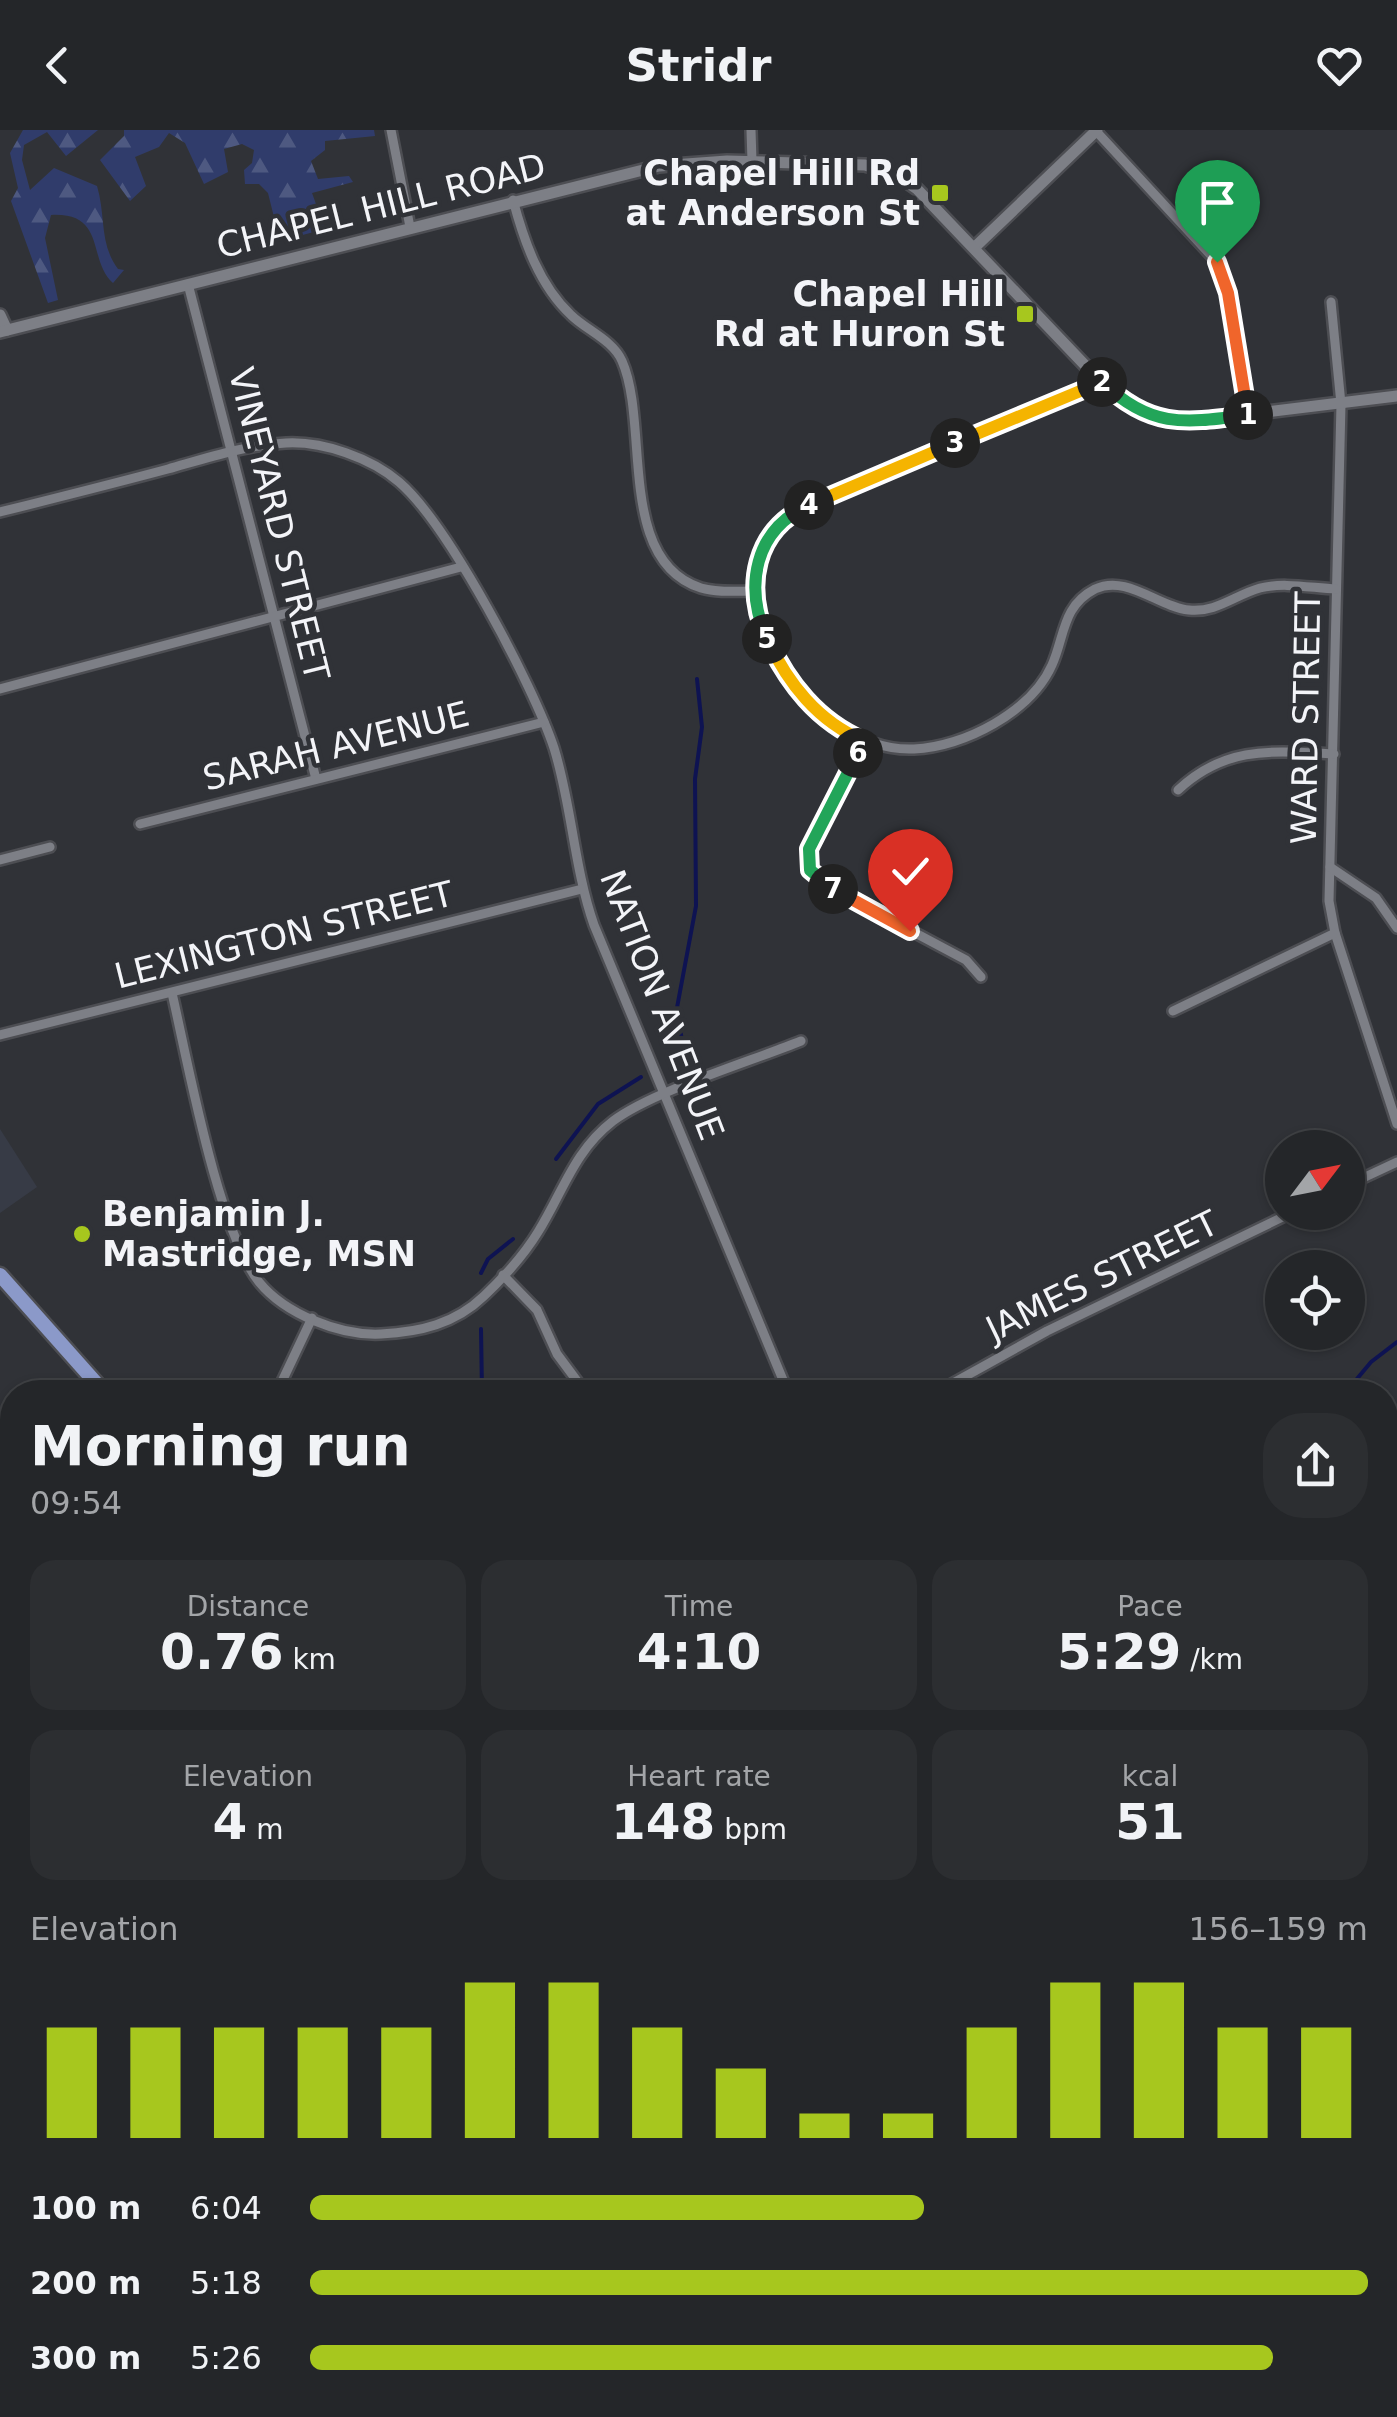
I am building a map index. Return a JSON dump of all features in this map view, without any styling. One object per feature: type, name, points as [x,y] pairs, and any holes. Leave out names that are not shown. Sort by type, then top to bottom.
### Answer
[{"type":"main road","points":[[0,1276],[93,1380]]},
{"type":"street","points":[[392,130],[410,227]]},
{"type":"street","points":[[751,130],[752,162]]},
{"type":"street","points":[[975,247],[1096,130],[1217,262],[1228,293],[1250,414]]},
{"type":"street","name":"CHAPEL HILL ROAD","points":[[4,331],[660,166],[844,163],[884,169],[918,189],[1102,382],[1123,402],[1157,419],[1194,421],[1397,396]]},
{"type":"street","points":[[513,200],[531,256],[558,301],[622,360],[645,513],[666,562],[676,576],[704,589],[754,591]]},
{"type":"street","name":"VINEYARD STREET","points":[[188,284],[316,779]]},
{"type":"street","name":"WARD STREET","points":[[1330,302],[1341,404],[1330,867],[1334,933],[1397,1124]]},
{"type":"street","points":[[0,316],[4,331]]},
{"type":"street","points":[[1102,382],[792,514],[764,544],[754,591],[760,624],[793,685],[823,718],[864,741],[892,748],[929,748],[974,734],[1004,716],[1049,672],[1072,608],[1103,586],[1126,586],[1170,608],[1193,610],[1211,609],[1267,587],[1336,589]]},
{"type":"street","name":"NATION AVENUE","points":[[0,512],[232,451],[298,443],[350,455],[379,468],[426,509],[544,722],[564,787],[582,888],[783,1380]]},
{"type":"street","points":[[0,688],[460,567]]},
{"type":"street","name":"SARAH AVENUE","points":[[140,824],[544,722]]},
{"type":"street","points":[[864,741],[809,849],[810,870],[828,886],[966,960],[981,978]]},
{"type":"street","points":[[1178,790],[1201,768],[1229,758],[1268,751],[1334,754]]},
{"type":"street","points":[[0,860],[50,847]]},
{"type":"street","points":[[1330,867],[1376,898],[1397,928]]},
{"type":"street","name":"LEXINGTON STREET","points":[[0,1035],[582,888]]},
{"type":"street","points":[[1174,1010],[1334,933]]},
{"type":"street","points":[[172,994],[237,1243],[264,1286],[312,1318],[356,1334],[421,1330],[461,1314],[503,1276],[538,1233],[584,1147],[620,1116],[801,1041]]},
{"type":"street","points":[[1365,1177],[1397,1162]]},
{"type":"street","name":"JAMES STREET","points":[[959,1380],[1047,1331],[1265,1226]]},
{"type":"street","points":[[503,1276],[541,1316],[556,1354],[576,1380]]},
{"type":"street","points":[[282,1380],[312,1318]]},
{"type":"shaded area","points":[[0,1129],[37,1187],[0,1213]]},
{"type":"green space","points":[[23,130],[98,130],[66,156],[47,132],[24,145],[22,160],[30,190],[54,168],[97,186],[108,250],[118,269],[124,270],[113,283],[81,221],[51,215],[45,238],[58,300],[48,303],[11,201],[18,188],[10,153]]},
{"type":"green space","points":[[124,130],[374,130],[375,136],[325,141],[325,150],[311,161],[318,179],[349,176],[353,182],[312,193],[325,229],[280,241],[268,193],[259,184],[245,184],[244,170],[252,163],[254,150],[242,144],[224,149],[228,172],[204,184],[185,143],[169,133],[159,147],[135,157],[146,186],[130,201],[100,160],[124,136]]},
{"type":"waterway","points":[[668,1056],[684,1048],[676,1013],[696,906],[695,779],[702,727],[697,679]]},
{"type":"waterway","points":[[556,1159],[598,1104],[641,1077]]},
{"type":"waterway","points":[[481,1273],[488,1259],[513,1239]]},
{"type":"waterway","points":[[481,1329],[482,1380]]},
{"type":"waterway","points":[[1356,1380],[1371,1362],[1397,1342]]},
{"type":"place","name":"Chapel Hill Rd at Anderson St","points":[[940,193]]},
{"type":"place","name":"Chapel Hill Rd at Huron St","points":[[1025,314]]},
{"type":"place","name":"Benjamin J. Mastridge, MSN","points":[[82,1234]]},
{"type":"route","points":[[910,931],[828,886],[810,870],[809,849],[864,741],[823,718],[779,663],[756,607],[756,571],[764,544],[782,520],[804,507],[1102,382],[1123,402],[1157,419],[1194,421],[1250,414],[1228,293],[1217,262]]}]
